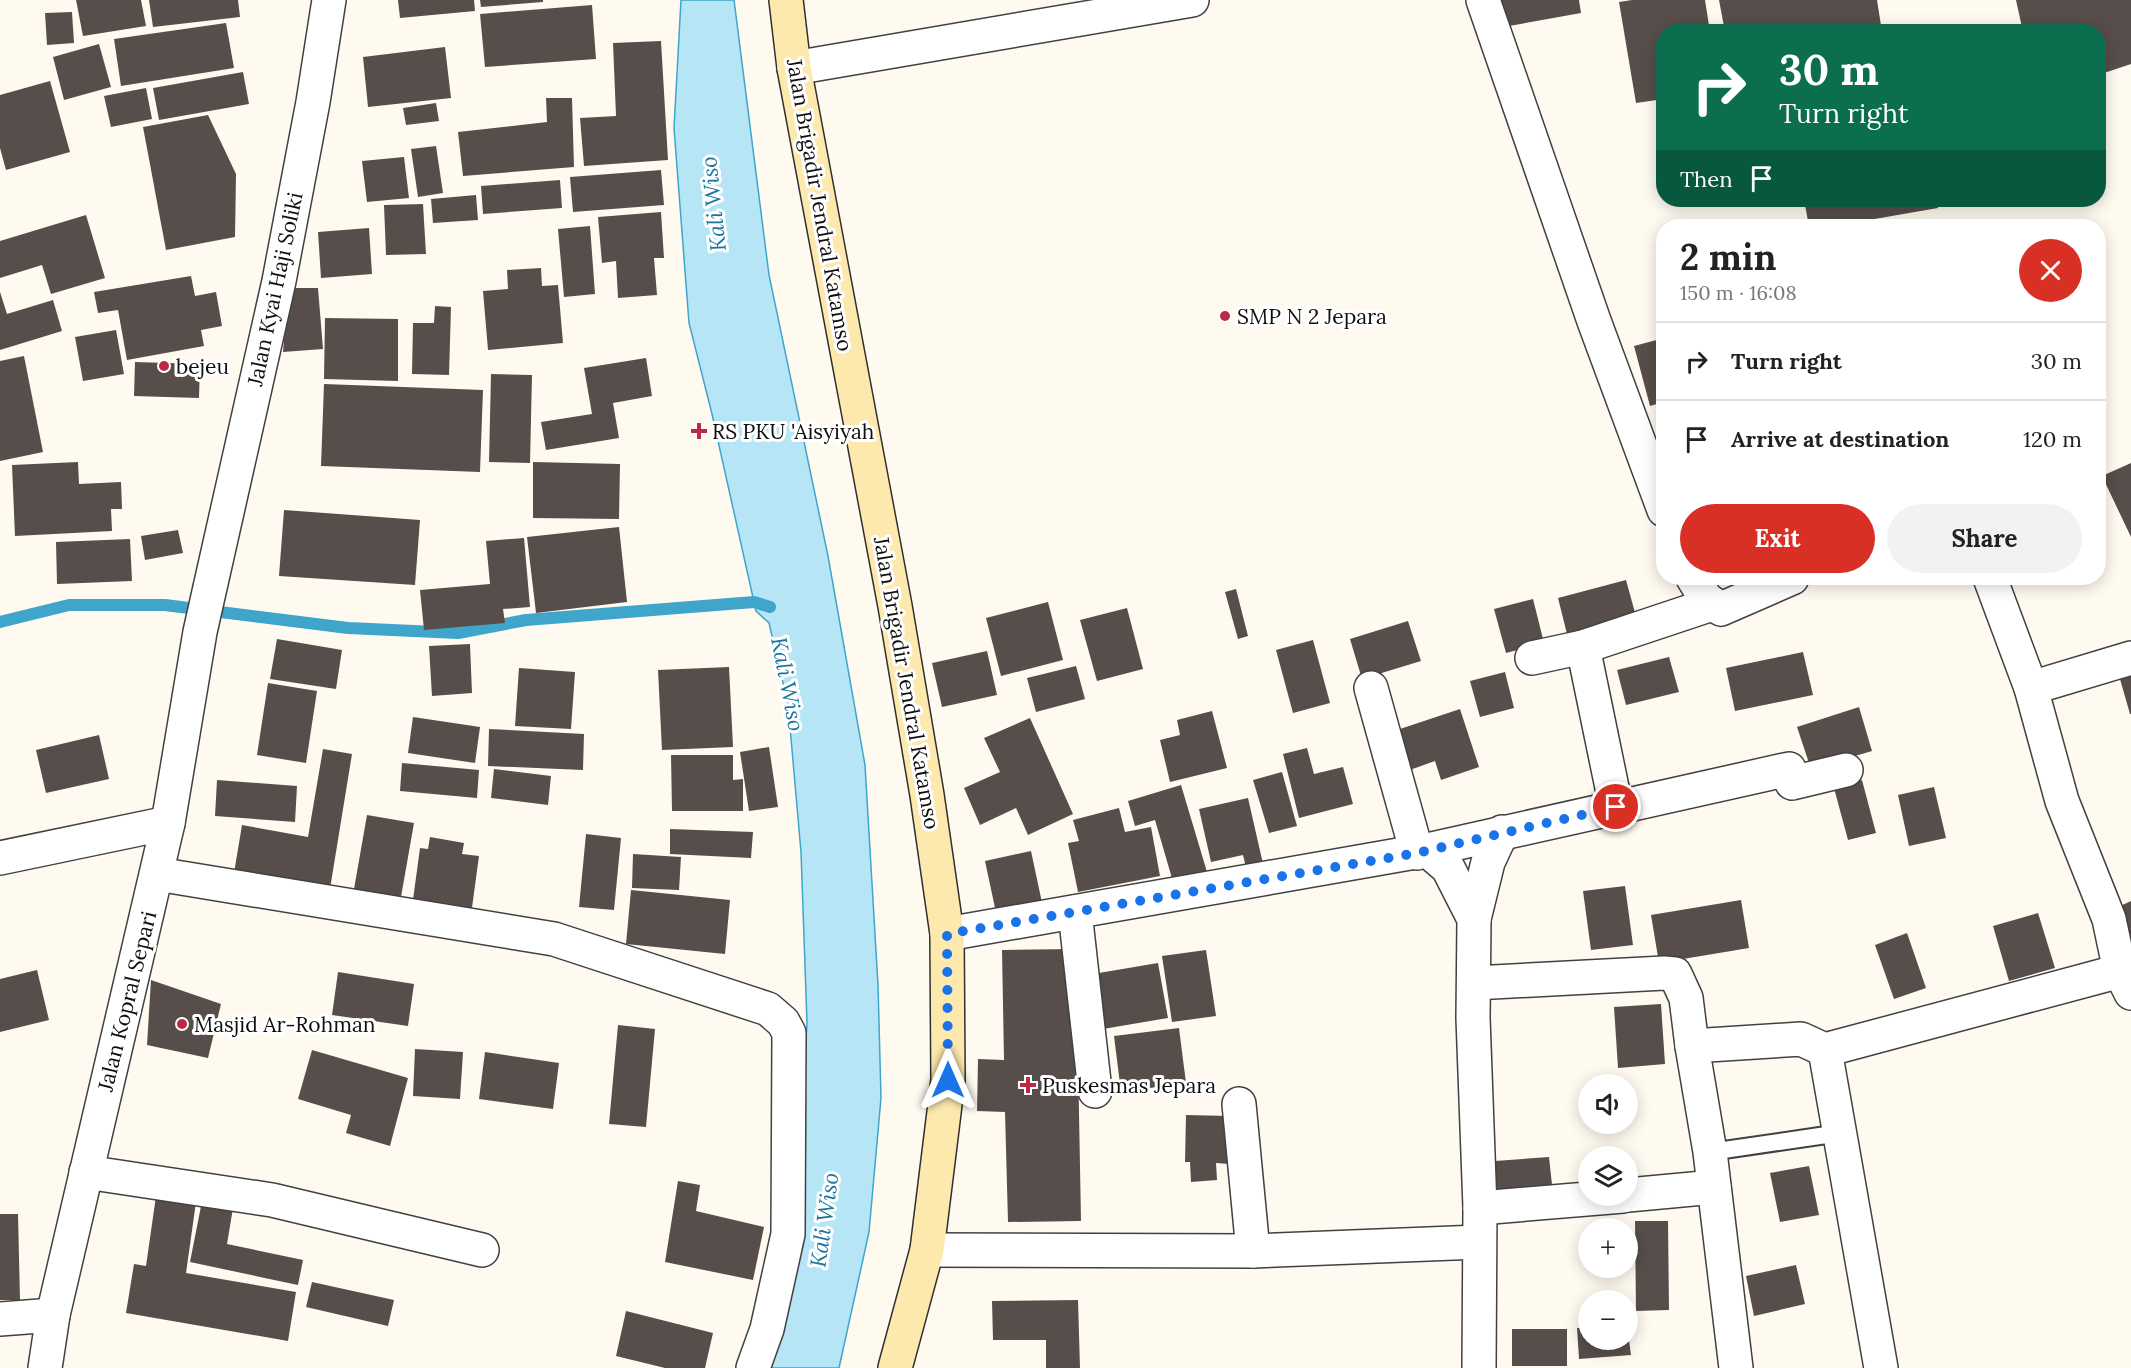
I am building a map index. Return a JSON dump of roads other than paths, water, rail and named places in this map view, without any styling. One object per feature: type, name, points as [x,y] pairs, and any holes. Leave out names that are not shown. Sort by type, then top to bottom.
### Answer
[{"type":"street","name":"Jalan Kyai Haji Soliki","points":[[200,632],[279,281],[313,102],[329,0]]},
{"type":"street","name":"Jalan Brigadir Jendral Katamso","points":[[786,0],[794,68],[895,606],[927,795],[947,934],[948,1080],[927,1250],[895,1368]]},
{"type":"street","points":[[794,68],[1192,0]]},
{"type":"street","points":[[1484,0],[1591,310],[1656,488]]},
{"type":"street","points":[[1697,585],[1712,604],[1721,609],[1776,585]]},
{"type":"street","points":[[1692,1046],[1801,1039],[1825,1050],[2126,982],[2109,919],[2062,801],[2031,688],[1993,585]]},
{"type":"street","points":[[1532,658],[1583,647],[1712,604]]},
{"type":"street","name":"Jalan Kopral Separi","points":[[45,1368],[53,1316],[168,823],[200,632]]},
{"type":"street","points":[[1583,647],[1616,807]]},
{"type":"street","points":[[2031,688],[2131,658]]},
{"type":"street","points":[[1371,687],[1422,852],[1448,868],[1474,919]]},
{"type":"street","points":[[947,934],[1422,852],[1502,832],[1789,769],[1792,783],[1846,770]]},
{"type":"street","points":[[0,858],[168,823]]},
{"type":"street","points":[[1479,1368],[1480,1208],[1473,1018],[1474,919],[1488,862],[1502,832]]},
{"type":"street","points":[[157,874],[554,939],[768,1009],[783,1022],[789,1033],[788,1234],[767,1329],[753,1368]]},
{"type":"street","points":[[1075,912],[1095,1091]]},
{"type":"street","points":[[1474,982],[1675,974],[1686,998],[1710,1152],[1736,1368]]},
{"type":"street","points":[[1825,1050],[1881,1368]]},
{"type":"street","points":[[1239,1104],[1253,1251]]},
{"type":"street","points":[[86,1172],[272,1200],[482,1250]]},
{"type":"street","points":[[1638,1194],[1714,1187]]},
{"type":"street","points":[[1480,1208],[1578,1200]]},
{"type":"street","points":[[927,1250],[1253,1251],[1479,1242]]},
{"type":"street","points":[[0,1318],[53,1316]]},
{"type":"lane","points":[[1710,1152],[1840,1133]]},
{"type":"water","name":"Kali Wiso","points":[[681,0],[734,0],[769,275],[828,556],[865,765],[878,985],[881,1098],[869,1232],[839,1368],[766,1368],[799,1151],[807,1023],[801,852],[788,704],[769,623],[756,611],[689,323],[674,128]]},
{"type":"waterway","points":[[0,622],[69,605],[165,605],[348,628],[458,633],[526,620],[754,602],[770,607]]},
{"type":"place","name":"SMP N 2 Jepara","points":[[1225,316]]},
{"type":"place","name":"bejeu","points":[[164,366]]},
{"type":"place","name":"RS PKU 'Aisyiyah","points":[[699,431]]},
{"type":"place","name":"Masjid Ar-Rohman","points":[[182,1024]]},
{"type":"place","name":"Puskesmas Jepara","points":[[1028,1085]]}]
